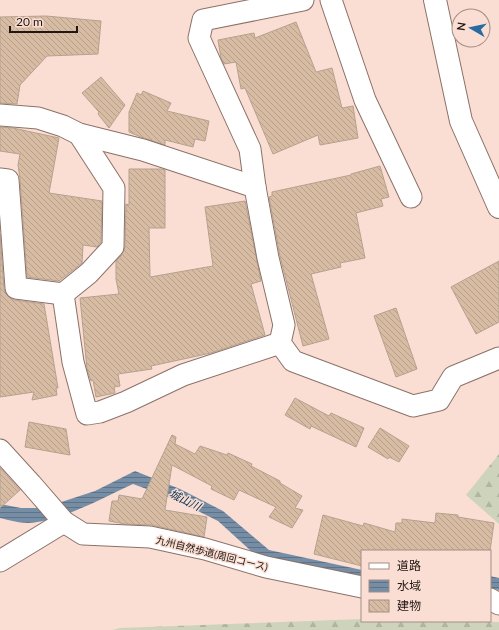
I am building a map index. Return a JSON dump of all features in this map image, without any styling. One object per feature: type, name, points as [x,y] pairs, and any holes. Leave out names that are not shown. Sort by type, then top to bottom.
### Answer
[{"type":"street","points":[[303,0],[203,20],[199,38],[250,149],[268,258],[284,325],[280,343],[293,361],[413,406],[439,400],[453,377],[499,358]]},
{"type":"street","points":[[331,0],[365,100],[411,197]]},
{"type":"street","points":[[436,0],[437,12],[461,121],[499,207]]},
{"type":"street","points":[[0,115],[38,118],[62,126],[79,134],[143,150],[255,186]]},
{"type":"street","points":[[0,179],[8,180],[16,288],[63,294],[89,274],[113,248],[114,188],[79,134]]},
{"type":"street","points":[[63,294],[73,362],[86,414],[100,412],[126,402],[183,375],[280,343]]},
{"type":"street","name":"九州自然歩道(周回コース)","points":[[0,450],[32,484],[63,521],[83,534],[150,537],[205,549],[266,567],[361,587]]},
{"type":"street","points":[[0,561],[63,521]]},
{"type":"green space","points":[[499,454],[499,524],[466,495]]},
{"type":"green space","points":[[361,619],[361,622],[499,622],[499,630],[112,630],[120,628]]},
{"type":"water","name":"城山川","points":[[135,471],[180,489],[223,511],[269,550],[361,570],[361,582],[263,562],[218,521],[176,500],[133,484],[82,508],[40,522],[18,522],[0,518],[0,504],[21,508],[43,508],[95,491]]},
{"type":"water","points":[[491,576],[499,578],[499,590],[491,588]]},
{"type":"building","points":[[46,16],[101,21],[98,54],[47,56],[20,85],[17,104],[0,103],[0,17]]},
{"type":"building","points":[[296,22],[316,72],[332,68],[342,108],[353,106],[358,138],[320,145],[318,135],[273,154],[245,88],[241,89],[236,62],[224,64],[221,58],[218,40],[254,33],[255,38]]},
{"type":"building","points":[[101,77],[125,105],[109,128],[98,114],[99,112],[82,93]]},
{"type":"building","points":[[143,91],[171,103],[167,111],[209,121],[205,141],[195,139],[193,147],[165,140],[165,145],[129,132],[129,112],[137,93],[141,95]]},
{"type":"building","points":[[0,127],[13,128],[59,138],[49,193],[102,201],[101,242],[97,247],[83,245],[82,263],[59,281],[27,277],[18,165],[20,154],[0,151]]},
{"type":"building","points":[[380,166],[389,197],[381,199],[383,206],[356,213],[365,258],[340,263],[341,267],[311,274],[329,339],[303,346],[280,256],[269,197],[272,196],[272,192],[351,175]]},
{"type":"building","points":[[129,169],[165,170],[165,228],[149,228],[150,277],[213,266],[205,207],[245,201],[261,281],[251,284],[265,335],[211,353],[151,366],[152,369],[118,374],[120,386],[114,387],[115,393],[96,397],[93,380],[91,381],[87,369],[80,298],[119,294],[116,279],[116,261],[122,255],[125,247],[126,204],[129,205]]},
{"type":"building","points":[[0,234],[4,289],[6,294],[14,300],[44,304],[58,388],[56,388],[57,395],[32,400],[34,392],[0,397]]},
{"type":"building","points":[[499,261],[499,322],[476,334],[451,287]]},
{"type":"building","points":[[396,308],[417,369],[396,377],[374,316]]},
{"type":"building","points":[[295,398],[329,416],[331,413],[364,428],[356,447],[311,426],[310,429],[285,415]]},
{"type":"building","points":[[29,422],[66,429],[70,455],[25,447]]},
{"type":"building","points":[[380,428],[409,446],[399,462],[389,457],[388,459],[368,447]]},
{"type":"building","points":[[172,435],[176,437],[175,444],[195,454],[200,446],[227,455],[228,453],[252,464],[251,466],[280,481],[280,483],[302,496],[295,508],[303,510],[292,528],[269,517],[276,507],[239,490],[234,500],[211,489],[212,486],[172,465],[165,510],[207,517],[204,537],[152,525],[125,524],[109,521],[112,501],[118,501],[119,495],[142,499]]},
{"type":"building","points":[[0,468],[20,490],[0,508]]},
{"type":"building","points":[[436,513],[458,515],[458,517],[494,523],[490,550],[361,550],[361,566],[314,554],[323,515],[363,526],[364,523],[395,532],[396,523],[402,523],[402,519],[435,523]]}]
